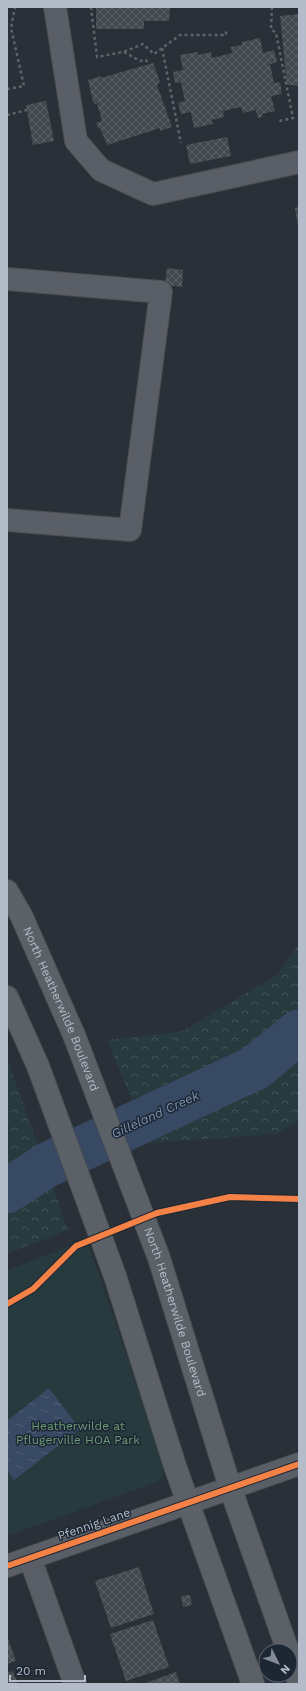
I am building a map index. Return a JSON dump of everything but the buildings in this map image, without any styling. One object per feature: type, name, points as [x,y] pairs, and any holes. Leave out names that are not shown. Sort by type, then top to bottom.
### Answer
[{"type":"main road","name":"North Heatherwilde Boulevard","points":[[7,891],[20,915],[74,1035],[159,1258],[230,1488],[285,1643]]},
{"type":"main road","points":[[7,997],[38,1066],[115,1276],[176,1468],[253,1684]]},
{"type":"street","points":[[56,7],[76,141],[101,170],[153,194],[299,162]]},
{"type":"street","points":[[7,279],[161,292],[130,530],[7,520]]},
{"type":"street","name":"Pfennig Lane","points":[[7,1566],[299,1464]]},
{"type":"street","points":[[30,1558],[75,1684]]},
{"type":"path","points":[[7,89],[24,86],[11,28],[16,7]]},
{"type":"path","points":[[91,7],[97,57],[123,52],[143,44],[154,54],[180,35],[226,35],[226,30]]},
{"type":"path","points":[[272,7],[271,29],[276,33],[293,118],[279,121]]},
{"type":"path","points":[[162,48],[181,143]]},
{"type":"path","points":[[123,52],[140,60],[146,60],[148,64]]},
{"type":"path","points":[[7,115],[27,110]]},
{"type":"green space","points":[[299,943],[299,1121],[276,1134],[150,1143],[107,1040],[183,1031],[278,974]]},
{"type":"green space","points":[[7,1058],[68,1230],[7,1254]]},
{"type":"green space","name":"Heatherwilde at Pflugerville HOA Park","points":[[87,1240],[165,1468],[163,1476],[157,1482],[7,1536],[7,1270]]},
{"type":"water","points":[[49,1388],[80,1429],[14,1480],[7,1470],[7,1421]]},
{"type":"waterway","name":"Gilleland Creek","points":[[7,1191],[47,1165],[255,1068],[299,1032]]},
{"type":"cycle path","points":[[7,1304],[33,1289],[76,1246],[157,1213],[230,1197],[299,1199]]},
{"type":"cycle path","points":[[7,1566],[299,1464]]}]
